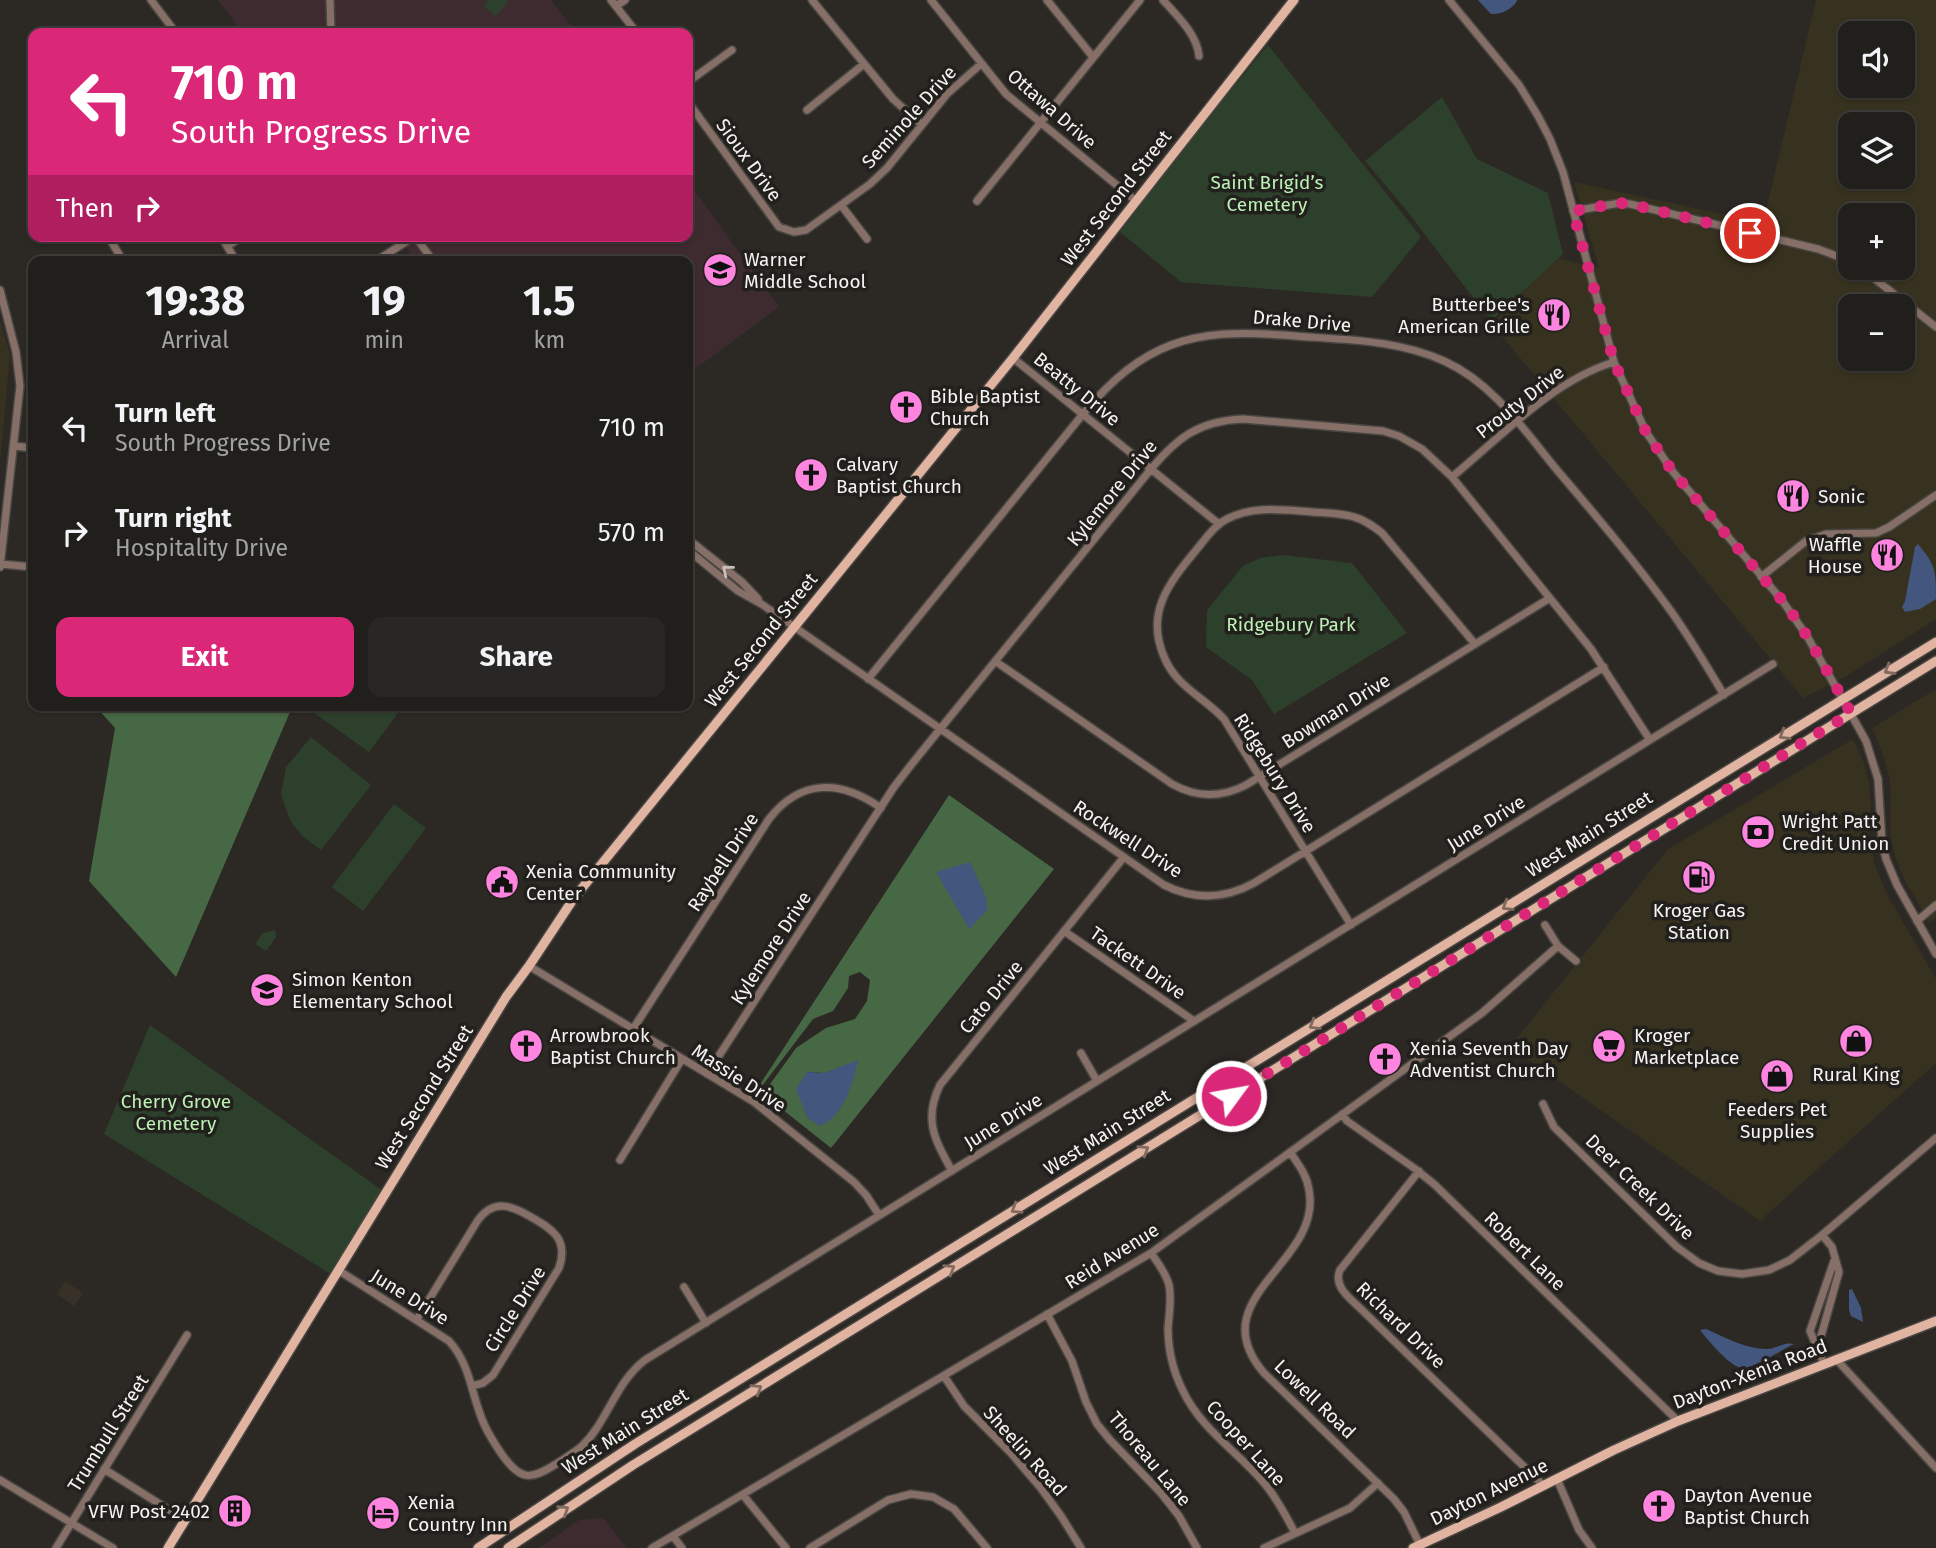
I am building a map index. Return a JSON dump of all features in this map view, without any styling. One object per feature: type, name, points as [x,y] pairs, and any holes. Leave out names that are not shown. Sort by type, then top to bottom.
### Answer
[{"type":"main road","name":"West Second Street","points":[[168,1548],[506,997],[574,898],[1013,358],[1294,0]]},
{"type":"main road","name":"West Main Street","points":[[508,1548],[643,1459],[1847,706],[1936,642]]},
{"type":"main road","name":"West Main Street","points":[[478,1548],[643,1439],[1847,706],[1936,661]]},
{"type":"main road","name":"Dayton-Xenia Road","points":[[1581,1468],[1614,1450],[1678,1422],[1936,1321]]},
{"type":"main road","name":"Dayton Avenue","points":[[1416,1546],[1581,1468]]},
{"type":"street","points":[[151,0],[172,28]]},
{"type":"street","points":[[330,0],[331,28]]},
{"type":"street","points":[[625,0],[614,3],[633,28]]},
{"type":"street","name":"Ottawa Drive","points":[[931,0],[1006,94],[1136,201]]},
{"type":"street","points":[[1047,0],[1093,57]]},
{"type":"street","points":[[977,201],[1140,0]]},
{"type":"street","points":[[1163,0],[1193,37],[1199,56]]},
{"type":"street","points":[[1449,0],[1519,85],[1538,116],[1559,160],[1614,362],[1640,421],[1662,457],[1787,606],[1867,741],[1880,792],[1882,842],[1886,859],[1897,885],[1936,954]]},
{"type":"street","points":[[817,2],[892,99],[922,125]]},
{"type":"street","points":[[693,78],[732,50]]},
{"type":"street","points":[[807,110],[864,64]]},
{"type":"street","name":"Seminole Drive","points":[[789,232],[806,230],[880,176],[947,94],[981,64]]},
{"type":"street","name":"Sioux Drive","points":[[693,109],[779,227],[789,232]]},
{"type":"street","points":[[1573,211],[1620,203],[1630,204],[1818,249],[1838,256]]},
{"type":"street","points":[[842,205],[867,239]]},
{"type":"street","points":[[225,242],[233,256]]},
{"type":"street","points":[[227,246],[234,242]]},
{"type":"street","points":[[384,256],[406,242]]},
{"type":"street","points":[[1876,280],[1936,327]]},
{"type":"street","points":[[0,290],[14,341],[19,374],[19,396],[0,565],[28,567]]},
{"type":"street","name":"Drake Drive","points":[[868,679],[1111,383],[1130,367],[1166,347],[1210,334],[1241,332],[1383,344],[1412,349],[1446,362],[1473,378],[1497,398],[1652,586],[1680,624],[1724,695]]},
{"type":"street","name":"Beatty Drive","points":[[1013,358],[1219,524]]},
{"type":"street","name":"Prouty Drive","points":[[1452,477],[1571,380],[1614,362]]},
{"type":"street","name":"Kylemore Drive","points":[[707,1074],[894,787],[1151,469],[1172,445],[1194,430],[1217,422],[1243,419],[1363,429],[1390,433],[1407,439],[1422,449],[1452,477],[1550,598],[1604,667],[1650,740]]},
{"type":"street","points":[[14,446],[28,447]]},
{"type":"street","points":[[1761,578],[1806,541],[1837,533],[1876,533],[1936,495]]},
{"type":"street","name":"Ridgebury Drive","points":[[1351,925],[1224,719],[1173,674],[1158,640],[1158,614],[1163,596],[1171,582],[1219,524],[1230,518],[1269,508],[1342,514],[1363,520],[1388,538],[1475,644]]},
{"type":"street","name":"Rockwell Drive","points":[[693,543],[742,582],[764,605]]},
{"type":"street","name":"Rockwell Drive","points":[[693,554],[738,591],[764,605],[1124,857],[1171,888],[1189,894],[1227,894],[1247,887],[1604,667]]},
{"type":"street","name":"Bowman Drive","points":[[995,661],[1181,789],[1201,795],[1220,795],[1239,789],[1260,777],[1550,598]]},
{"type":"street","name":"June Drive","points":[[338,1270],[442,1334],[455,1347],[466,1366],[484,1424],[500,1452],[517,1471],[525,1476],[536,1475],[575,1452],[586,1442],[636,1367],[1773,664]]},
{"type":"street","name":"Raybell Drive","points":[[633,1028],[769,819],[781,805],[805,792],[832,787],[856,793],[881,808]]},
{"type":"street","name":"Cato Drive","points":[[952,1171],[937,1144],[931,1124],[935,1095],[945,1079],[1124,857]]},
{"type":"street","points":[[1917,921],[1936,905]]},
{"type":"street","points":[[1545,925],[1558,946],[1576,961]]},
{"type":"street","name":"Tackett Drive","points":[[1064,931],[1194,1021]]},
{"type":"street","name":"Reid Avenue","points":[[652,1548],[1151,1253],[1482,1013],[1558,946]]},
{"type":"street","name":"Massie Drive","points":[[529,966],[754,1102],[854,1182],[879,1216]]},
{"type":"street","points":[[1082,1053],[1097,1081]]},
{"type":"street","points":[[620,1160],[682,1059]]},
{"type":"street","name":"Deer Creek Drive","points":[[1543,1104],[1554,1127],[1677,1247],[1699,1263],[1718,1271],[1742,1274],[1769,1270],[1790,1260],[1936,1138]]},
{"type":"street","name":"Robert Lane","points":[[1342,1114],[1417,1170],[1678,1422]]},
{"type":"street","name":"Lowell Road","points":[[1290,1152],[1308,1183],[1311,1200],[1308,1224],[1300,1240],[1251,1303],[1246,1323],[1250,1349],[1264,1373],[1394,1499],[1404,1512],[1416,1546]]},
{"type":"street","name":"Richard Drive","points":[[1417,1170],[1340,1270],[1337,1278],[1339,1285],[1544,1486]]},
{"type":"street","name":"Circle Drive","points":[[417,1319],[478,1220],[489,1209],[503,1205],[517,1209],[555,1233],[562,1250],[559,1268],[493,1375],[483,1383],[472,1386]]},
{"type":"street","points":[[1822,1235],[1832,1247],[1839,1272],[1818,1347],[1824,1364]]},
{"type":"street","name":"Cooper Lane","points":[[1151,1253],[1165,1274],[1169,1286],[1170,1353],[1185,1396],[1207,1426],[1265,1484],[1295,1534]]},
{"type":"street","points":[[684,1287],[706,1323]]},
{"type":"street","name":"Thoreau Lane","points":[[1047,1314],[1072,1361],[1086,1402],[1097,1424],[1166,1498],[1197,1548]]},
{"type":"street","name":"Trumbull Street","points":[[56,1548],[187,1335]]},
{"type":"street","points":[[1836,1359],[1936,1468]]},
{"type":"street","name":"Sheelin Road","points":[[944,1376],[964,1406],[1040,1487],[1081,1548]]},
{"type":"street","points":[[104,1469],[185,1520]]},
{"type":"street","points":[[1557,1479],[1576,1524],[1592,1548]]},
{"type":"street","points":[[0,1480],[113,1548]]},
{"type":"street","points":[[1264,1548],[1350,1508],[1378,1483]]},
{"type":"street","points":[[810,1548],[888,1500],[911,1494],[933,1497],[947,1504],[959,1514],[987,1548]]},
{"type":"street","points":[[743,1495],[786,1548]]},
{"type":"street","points":[[673,1536],[682,1548]]},
{"type":"shaded area","points":[[218,0],[551,0],[573,28],[239,28]]},
{"type":"shaded area","points":[[1816,0],[1936,0],[1936,619],[1845,677],[1803,698],[1492,324],[1555,258],[1599,268],[1574,182],[1763,223]]},
{"type":"shaded area","name":"Warner Middle School","points":[[693,189],[779,307],[693,370],[693,256],[412,256],[402,242],[693,242]]},
{"type":"shaded area","points":[[0,320],[10,355],[0,464]]},
{"type":"shaded area","points":[[1936,689],[1936,918],[1930,923],[1905,881],[1895,857],[1890,834],[1889,776],[1872,728]]},
{"type":"shaded area","points":[[1853,739],[1864,763],[1869,784],[1869,836],[1876,869],[1887,894],[1936,979],[1936,1063],[1760,1221],[1510,1047],[1668,849]]},
{"type":"shaded area","points":[[65,1281],[83,1293],[74,1306],[57,1294]]},
{"type":"shaded area","points":[[603,1518],[627,1548],[539,1548],[579,1520]]},
{"type":"green space","points":[[488,0],[509,0],[496,16],[483,6]]},
{"type":"green space","name":"Saint Brigid’s Cemetery","points":[[1268,45],[1421,237],[1372,297],[1181,282],[1120,232]]},
{"type":"green space","points":[[1442,97],[1477,159],[1548,193],[1563,254],[1491,321],[1365,161]]},
{"type":"green space","name":"Ridgebury Park","points":[[1282,555],[1352,563],[1407,633],[1274,714],[1252,680],[1206,647],[1207,610],[1243,566],[1260,558]]},
{"type":"green space","points":[[100,711],[290,711],[176,977],[89,881],[115,728]]},
{"type":"green space","points":[[311,711],[400,711],[369,752]]},
{"type":"green space","points":[[311,737],[371,785],[321,850],[301,835],[290,820],[281,795],[286,767]]},
{"type":"green space","points":[[949,795],[1054,869],[831,1148],[763,1094],[796,1048],[826,1028],[855,1019],[867,1001],[870,980],[860,972],[849,976],[848,988],[833,1011],[813,1019],[759,1090],[757,1089]],"holes":[[[858,1061],[808,1118],[804,1107],[807,1072],[824,1073]]]},
{"type":"green space","points":[[394,804],[426,828],[363,911],[332,887]]},
{"type":"green space","points":[[275,930],[276,937],[266,951],[255,944],[263,933]]},
{"type":"green space","name":"Cherry Grove Cemetery","points":[[150,1025],[386,1193],[334,1276],[104,1134]]},
{"type":"water","points":[[1478,0],[1517,1],[1506,11],[1491,14]]},
{"type":"water","points":[[1918,544],[1934,569],[1936,599],[1920,609],[1905,612],[1902,607],[1915,547]]},
{"type":"water","points":[[970,862],[985,895],[988,909],[969,929],[936,872]]},
{"type":"water","points":[[858,1060],[846,1098],[835,1115],[820,1126],[808,1118],[796,1089],[807,1072],[824,1073]]},
{"type":"water","points":[[1852,1289],[1861,1308],[1863,1322],[1851,1316],[1849,1310],[1849,1290]]},
{"type":"water","points":[[1706,1329],[1751,1347],[1770,1349],[1794,1344],[1742,1368],[1726,1358],[1700,1330]]},
{"type":"place","name":"Warner Middle School","points":[[720,270]]},
{"type":"place","name":"Butterbee's American Grille","points":[[1554,315]]},
{"type":"place","name":"Bible Baptist Church","points":[[906,407]]},
{"type":"place","name":"Calvary Baptist Church","points":[[811,475]]},
{"type":"place","name":"Sonic","points":[[1793,496]]},
{"type":"place","name":"Waffle House","points":[[1887,555]]},
{"type":"place","name":"Wright Patt Credit Union","points":[[1758,832]]},
{"type":"place","name":"Kroger Gas Station","points":[[1699,877]]},
{"type":"place","name":"Xenia Community Center","points":[[502,882]]},
{"type":"place","name":"Simon Kenton Elementary School","points":[[267,990]]},
{"type":"place","name":"Rural King","points":[[1856,1041]]},
{"type":"place","name":"Arrowbrook Baptist Church","points":[[526,1046]]},
{"type":"place","name":"Kroger Marketplace","points":[[1609,1046]]},
{"type":"place","name":"Xenia Seventh Day Adventist Church","points":[[1385,1059]]},
{"type":"place","name":"Feeders Pet Supplies","points":[[1777,1076]]},
{"type":"place","name":"Dayton Avenue Baptist Church","points":[[1659,1506]]},
{"type":"place","name":"VFW Post 2402","points":[[235,1511]]},
{"type":"place","name":"Xenia Country Inn","points":[[383,1513]]},
{"type":"route","points":[[1231,1096],[1851,713],[1787,606],[1673,472],[1646,432],[1614,362],[1573,211],[1620,203],[1630,204],[1750,233]]}]
